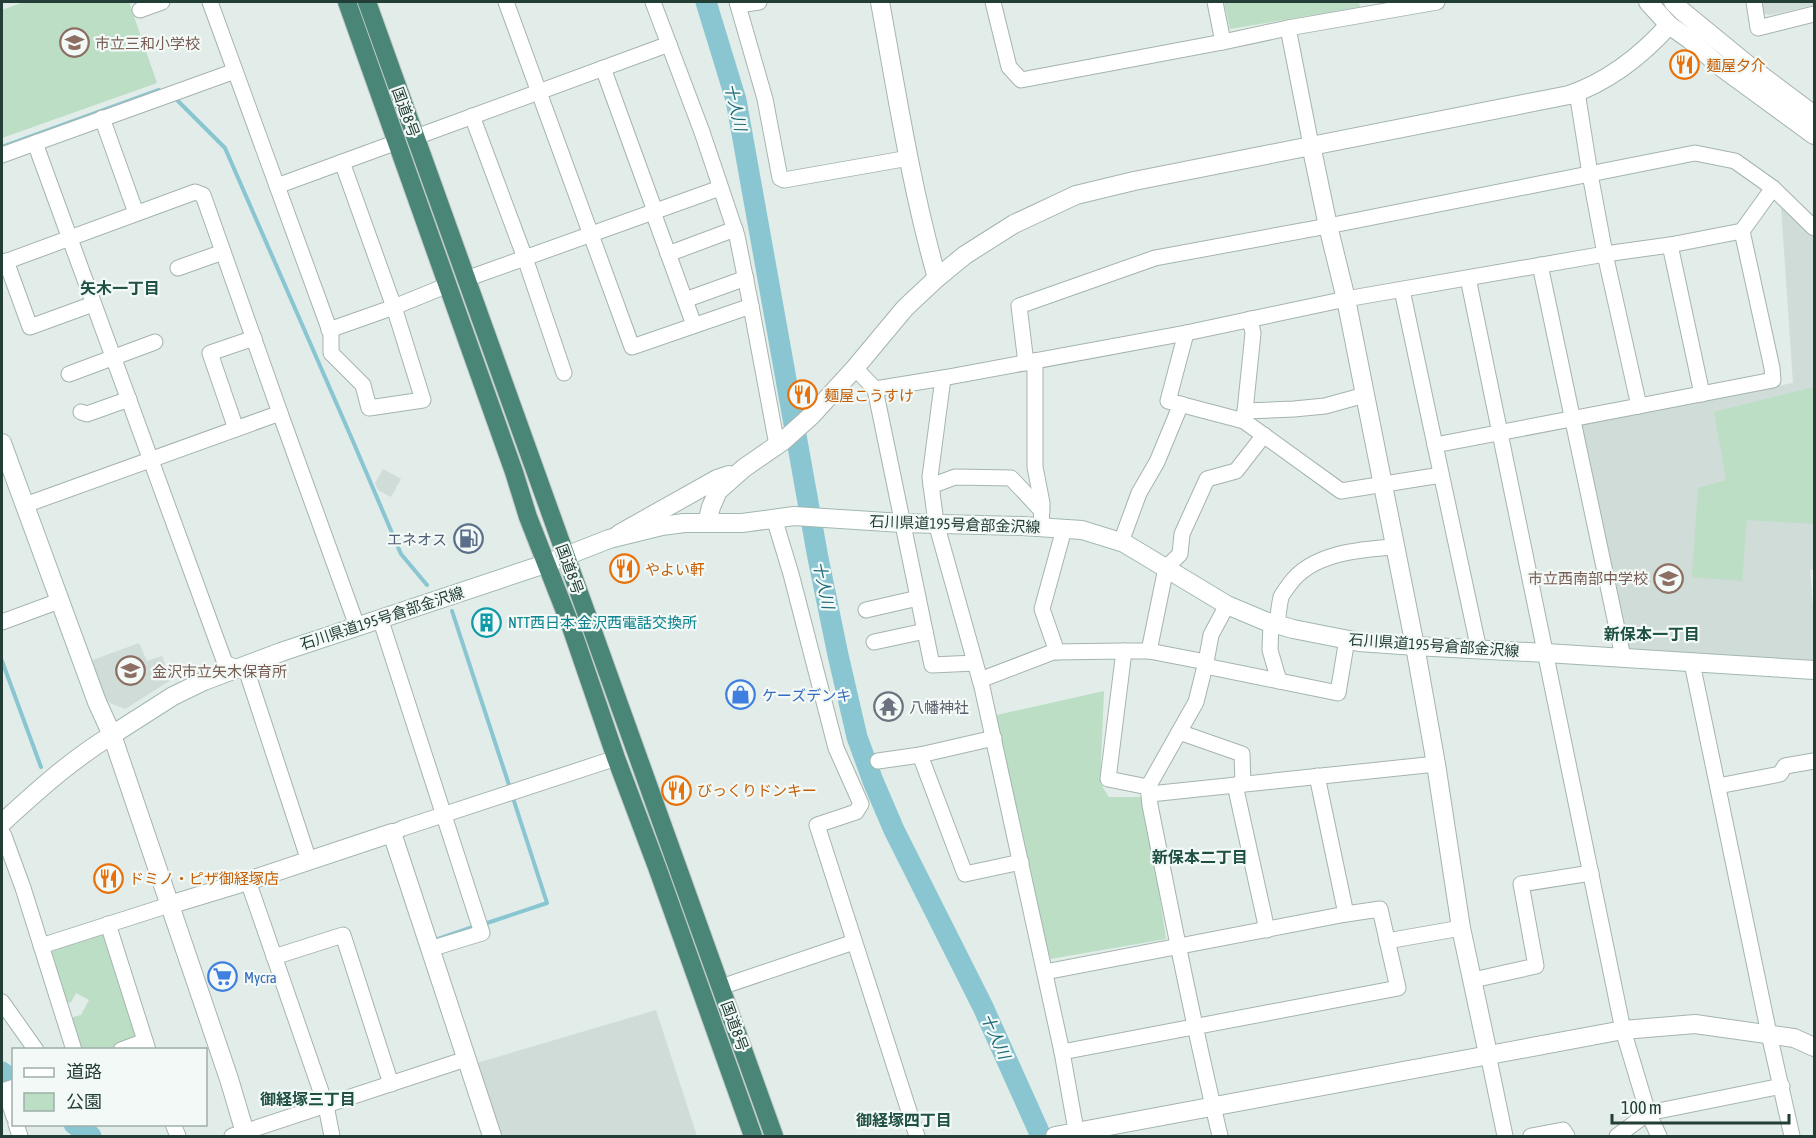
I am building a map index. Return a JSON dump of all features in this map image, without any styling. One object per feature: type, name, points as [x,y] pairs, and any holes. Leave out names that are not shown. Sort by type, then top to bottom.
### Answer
[{"type":"highway","name":"国道8号","points":[[347,2],[528,517],[570,624],[753,1137]]},
{"type":"highway","name":"国道8号","points":[[367,2],[774,1137]]},
{"type":"street","points":[[140,10],[162,2]]},
{"type":"street","points":[[210,2],[331,334],[331,353],[363,385],[369,408],[423,400],[394,307],[342,162]]},
{"type":"street","points":[[506,2],[632,347],[751,306]]},
{"type":"street","points":[[653,2],[702,132],[735,229],[780,443]]},
{"type":"street","points":[[759,2],[738,3],[765,99],[780,178],[784,180],[909,158]]},
{"type":"street","points":[[880,2],[909,158],[937,278]]},
{"type":"street","points":[[993,2],[1009,67],[1021,80],[1222,42],[1288,27],[1437,2]]},
{"type":"street","points":[[1215,2],[1222,42]]},
{"type":"street","points":[[1648,2],[1669,25],[1721,67],[1815,135]]},
{"type":"street","points":[[1754,2],[1758,28],[1815,14]]},
{"type":"street","points":[[707,523],[718,491],[812,415],[905,308],[937,278],[965,255],[1014,224],[1076,195],[1311,145],[1569,95],[1622,68],[1658,37],[1669,25],[1681,5],[1754,70],[1815,115]]},
{"type":"street","points":[[1288,27],[1328,226],[1346,299],[1415,646],[1461,928],[1505,1137]]},
{"type":"street","points":[[416,137],[669,44]]},
{"type":"street","points":[[603,68],[694,326]]},
{"type":"street","points":[[2,155],[235,71]]},
{"type":"street","points":[[1577,92],[1605,254],[1639,406]]},
{"type":"street","points":[[472,116],[525,258],[564,373]]},
{"type":"street","points":[[102,118],[136,213]]},
{"type":"street","points":[[277,186],[397,142]]},
{"type":"street","points":[[35,143],[225,663],[247,672],[309,861]]},
{"type":"street","points":[[1041,519],[1042,503],[1035,467],[1031,362],[1019,306],[1155,258],[1695,153],[1735,161],[1773,188],[1815,228]]},
{"type":"street","points":[[466,279],[720,188]]},
{"type":"street","points":[[875,389],[1186,333],[1346,299],[1742,231],[1773,188]]},
{"type":"street","points":[[93,304],[30,327],[4,262],[195,192],[203,195],[357,626]]},
{"type":"street","points":[[668,254],[735,229]]},
{"type":"street","points":[[1435,444],[1773,380],[1742,231]]},
{"type":"street","points":[[1670,245],[1702,394]]},
{"type":"street","points":[[178,268],[224,252]]},
{"type":"street","points":[[1540,266],[1623,657]]},
{"type":"street","points":[[1467,278],[1623,1030],[1648,1113],[1659,1137]]},
{"type":"street","points":[[685,300],[746,279]]},
{"type":"street","points":[[329,330],[448,285]]},
{"type":"street","points":[[1402,290],[1479,650]]},
{"type":"street","points":[[1245,416],[1253,333],[1250,319]]},
{"type":"street","points":[[1186,333],[1168,401],[1245,416],[1325,406],[1365,395]]},
{"type":"street","points":[[236,429],[210,352],[254,338]]},
{"type":"street","points":[[69,374],[155,342]]},
{"type":"street","points":[[855,368],[875,389],[932,665],[975,663]]},
{"type":"street","points":[[943,378],[930,477],[936,523],[980,680],[1045,972],[1075,1118],[1067,1135]]},
{"type":"street","points":[[81,411],[87,414],[129,399]]},
{"type":"street","points":[[1121,542],[1139,493],[1157,462],[1180,404]]},
{"type":"street","points":[[25,505],[280,413]]},
{"type":"street","points":[[1245,416],[1264,435],[1341,491],[1441,475]]},
{"type":"street","points":[[1149,651],[1166,568],[1180,554],[1182,534],[1208,480],[1236,471],[1264,435]]},
{"type":"street","points":[[2,443],[97,702],[112,735],[229,1079],[241,1135],[466,1059]]},
{"type":"street","points":[[609,539],[717,479],[744,468]]},
{"type":"street","points":[[931,486],[955,477],[1011,478],[1041,519]]},
{"type":"street","name":"石川県道195号倉部金沢線","points":[[2,823],[54,776],[86,751],[188,687],[380,618],[548,564],[609,539],[684,523],[742,523],[794,516],[902,523],[1041,519],[1064,529],[1082,530],[1121,542],[1227,605],[1293,629],[1347,639],[1415,646],[1815,670]]},
{"type":"street","points":[[774,518],[791,574],[836,748],[861,804],[856,812],[817,825],[917,1137]]},
{"type":"street","points":[[1057,652],[1042,609],[1064,529]]},
{"type":"street","points":[[1279,681],[1270,650],[1274,624],[1282,595],[1296,575],[1315,563],[1336,556],[1368,549],[1395,547]]},
{"type":"street","points":[[866,610],[918,598]]},
{"type":"street","points":[[2,622],[59,601]]},
{"type":"street","points":[[1220,1137],[1179,947],[1150,805],[1149,790],[1196,702],[1211,635],[1227,605]]},
{"type":"street","points":[[380,618],[482,933],[430,949]]},
{"type":"street","points":[[874,642],[925,631]]},
{"type":"street","points":[[980,680],[1053,652],[1149,651],[1338,693],[1347,639]]},
{"type":"street","points":[[1124,651],[1108,779],[1149,790],[1239,784],[1436,764]]},
{"type":"street","points":[[1692,663],[1792,1137]]},
{"type":"street","points":[[1179,732],[1242,754],[1239,784],[1266,930]]},
{"type":"street","points":[[878,761],[920,755],[994,738]]},
{"type":"street","points":[[920,755],[965,874],[1021,862]]},
{"type":"street","points":[[41,946],[248,881],[616,758]]},
{"type":"street","points":[[1718,786],[1780,774],[1785,766],[1815,761]]},
{"type":"street","points":[[1317,776],[1346,914]]},
{"type":"street","points":[[2,833],[23,888],[73,1048]]},
{"type":"street","points":[[392,833],[490,1136]]},
{"type":"street","points":[[1473,980],[1536,966],[1521,884],[1591,873]]},
{"type":"street","points":[[248,881],[326,1106],[332,1137]]},
{"type":"street","points":[[1045,972],[1380,909],[1398,988],[1062,1052]]},
{"type":"street","points":[[108,924],[146,1046]]},
{"type":"street","points":[[1387,941],[1461,928]]},
{"type":"street","points":[[274,957],[343,934],[391,1084]]},
{"type":"street","points":[[721,987],[854,942]]},
{"type":"street","points":[[2,1002],[35,1048]]},
{"type":"street","points":[[1067,1135],[1623,1030],[1695,1024],[1794,1038],[1815,1047]]},
{"type":"street","points":[[1617,1137],[1648,1113],[1782,1086]]},
{"type":"street","points":[[12,1088],[5,1090],[12,1111]]},
{"type":"street","points":[[1532,1137],[1563,1130],[1567,1137]]},
{"type":"shaded area","points":[[1760,2],[1814,2],[1814,5],[1770,15],[1762,13]]},
{"type":"shaded area","points":[[1781,206],[1814,238],[1814,569],[1810,570],[1814,620],[1814,661],[1628,650],[1580,424],[1793,383]]},
{"type":"shaded area","points":[[383,469],[401,479],[391,497],[378,490],[375,483]]},
{"type":"shaded area","name":"金沢市立矢木保育所","points":[[139,643],[147,661],[162,656],[171,680],[125,709],[110,703],[103,697],[90,661]]},
{"type":"shaded area","points":[[656,1010],[697,1136],[501,1136],[477,1063]]},
{"type":"green space","name":"市立三和小学校","points":[[24,2],[129,2],[157,83],[2,138],[2,10]]},
{"type":"green space","points":[[1224,2],[1359,2],[1360,7],[1230,29]]},
{"type":"green space","points":[[1814,387],[1814,524],[1747,520],[1742,581],[1692,577],[1698,488],[1726,480],[1714,412]]},
{"type":"green space","points":[[1104,691],[1100,783],[1109,797],[1145,797],[1166,939],[1050,959],[992,716]]},
{"type":"green space","points":[[98,932],[105,935],[137,1033],[133,1041],[110,1048],[80,1048],[69,1018],[81,1015],[89,1000],[76,993],[71,1002],[65,1004],[48,953],[51,947]]},
{"type":"waterway","name":"十人川","points":[[706,2],[736,100],[818,558],[857,737],[894,830],[983,1007],[1041,1136]]},
{"type":"waterway","points":[[2,147],[159,90]]},
{"type":"waterway","points":[[174,97],[225,148],[401,554],[427,585]]},
{"type":"waterway","points":[[452,611],[510,788]]},
{"type":"waterway","points":[[2,661],[41,767]]},
{"type":"waterway","points":[[484,924],[547,903],[513,798]]},
{"type":"waterway","points":[[438,939],[473,927]]},
{"type":"waterway","points":[[2,1072],[12,1080]]},
{"type":"waterway","points":[[77,1126],[91,1136]]},
{"type":"place","name":"市立三和小学校","points":[[74,43]]},
{"type":"place","name":"麺屋夕介","points":[[1685,65]]},
{"type":"place","name":"麺屋こうすけ","points":[[803,395]]},
{"type":"place","name":"エネオス","points":[[468,539]]},
{"type":"place","name":"やよい軒","points":[[624,569]]},
{"type":"place","name":"市立西南部中学校","points":[[1669,578]]},
{"type":"place","name":"NTT西日本 金沢西電話交換所","points":[[487,622]]},
{"type":"place","name":"金沢市立矢木保育所","points":[[131,671]]},
{"type":"place","name":"ケーズデンキ","points":[[741,695]]},
{"type":"place","name":"八幡神社","points":[[888,707]]},
{"type":"place","name":"びっくりドンキー","points":[[676,790]]},
{"type":"place","name":"ドミノ・ピザ御経塚店","points":[[108,878]]},
{"type":"place","name":"Mycra","points":[[223,977]]},
{"type":"district","name":"矢木一丁目","points":[[120,288]]},
{"type":"district","name":"新保本一丁目","points":[[1652,634]]},
{"type":"district","name":"新保本二丁目","points":[[1200,857]]},
{"type":"district","name":"御経塚三丁目","points":[[308,1099]]},
{"type":"district","name":"御経塚四丁目","points":[[904,1120]]}]
